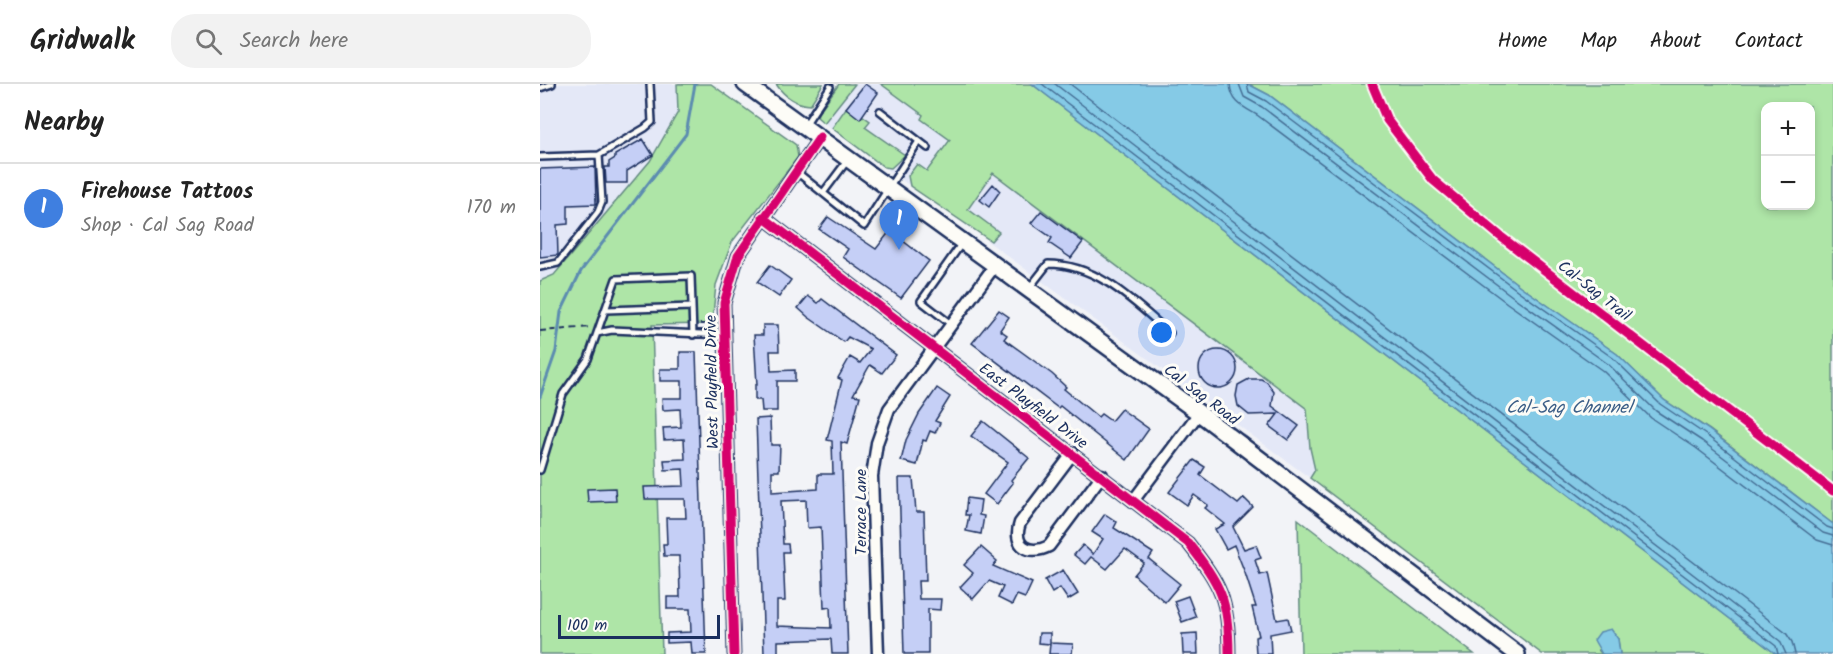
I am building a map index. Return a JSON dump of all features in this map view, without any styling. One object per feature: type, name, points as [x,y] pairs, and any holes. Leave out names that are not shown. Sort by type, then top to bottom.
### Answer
[{"type":"main road","name":"Cal Sag Road","points":[[745,84],[964,240],[1199,413],[1517,654]]},
{"type":"street","name":"West Playfield Drive","points":[[734,654],[724,303],[738,256],[763,217],[798,173],[820,137]]},
{"type":"street","name":"East Playfield Drive","points":[[763,217],[1188,543],[1214,576],[1225,602],[1229,654]]},
{"type":"street","name":"Terrace Lane","points":[[878,654],[872,476],[877,443],[890,409],[996,264]]},
{"type":"street","points":[[1133,501],[1199,413]]},
{"type":"street","points":[[1073,453],[1020,523],[1016,534],[1020,545],[1028,550],[1039,551],[1049,546],[1102,475]]},
{"type":"lane","points":[[540,88],[552,84]]},
{"type":"lane","points":[[540,157],[599,155],[652,122],[651,84]]},
{"type":"lane","points":[[804,126],[830,87]]},
{"type":"lane","points":[[880,111],[928,148]]},
{"type":"lane","points":[[798,173],[864,226],[891,188],[919,141]]},
{"type":"lane","points":[[540,267],[558,263],[598,212],[602,202],[599,155]]},
{"type":"lane","points":[[823,193],[849,158]]},
{"type":"lane","points":[[951,325],[921,301],[964,240]]},
{"type":"lane","points":[[1029,289],[1048,264],[1069,264],[1115,285],[1170,333]]},
{"type":"lane","points":[[540,470],[563,394],[588,359],[616,279],[691,276],[693,335]]},
{"type":"lane","points":[[606,310],[692,307]]},
{"type":"lane","points":[[597,333],[612,330],[724,335]]},
{"type":"path","points":[[540,331],[581,328]]},
{"type":"shaded area","points":[[540,84],[677,84],[678,112],[650,161],[554,275],[540,281]]},
{"type":"shaded area","points":[[855,84],[880,84],[923,115],[922,119],[950,140],[914,189],[824,123]]},
{"type":"shaded area","points":[[993,172],[1307,409],[1310,448],[1315,470],[1310,478],[986,240],[991,241],[968,209]]},
{"type":"green space","points":[[677,84],[711,84],[796,145],[798,157],[732,242],[716,285],[712,324],[652,325],[662,654],[540,654],[540,281],[554,275],[650,161],[678,112]]},
{"type":"green space","points":[[776,84],[823,84],[810,105],[790,99]]},
{"type":"green space","points":[[839,84],[855,84],[824,123],[817,117],[818,113]]},
{"type":"green space","points":[[881,84],[1032,84],[1776,654],[1620,654],[1618,639],[1598,650],[1602,654],[1542,654],[1310,478],[1315,470],[1310,448],[1307,409],[993,173],[968,209],[999,232],[991,241],[910,186],[908,176],[917,164],[927,171],[950,140],[921,119],[923,115]]},
{"type":"green space","points":[[1248,84],[1833,84],[1833,524],[1710,430],[1664,400],[1617,354],[1520,286],[1269,95]]},
{"type":"green space","points":[[846,108],[860,118],[863,116],[870,121],[865,127],[905,155],[891,168],[884,167],[832,128]]},
{"type":"green space","points":[[1298,519],[1474,654],[1301,654]]},
{"type":"water","name":"Cal-Sag Channel","points":[[1032,84],[1248,84],[1269,95],[1520,286],[1617,354],[1664,400],[1709,430],[1833,524],[1833,654],[1776,654]]},
{"type":"water","points":[[1611,629],[1618,639],[1620,654],[1602,654],[1594,640],[1600,632]]},
{"type":"building","points":[[865,84],[878,93],[860,119],[846,108]]},
{"type":"building","points":[[643,139],[653,155],[627,171],[627,183],[606,183],[605,167],[609,167],[609,162],[615,158],[615,155]]},
{"type":"building","points":[[595,167],[596,204],[568,205],[568,224],[557,225],[558,255],[540,257],[540,169]]},
{"type":"building","points":[[993,184],[1000,191],[989,207],[980,200]]},
{"type":"building","points":[[1041,211],[1083,242],[1071,258],[1049,243],[1052,238],[1031,223]]},
{"type":"building","points":[[828,217],[876,249],[890,231],[929,261],[901,298],[843,257],[848,249],[819,229]]},
{"type":"building","points":[[770,265],[791,280],[779,297],[757,282]]},
{"type":"building","points":[[808,296],[818,303],[822,299],[896,355],[882,373],[870,365],[853,395],[860,396],[847,444],[841,442],[848,654],[832,654],[831,639],[778,641],[778,654],[764,654],[756,419],[770,418],[771,445],[780,445],[779,471],[772,471],[772,492],[818,489],[818,474],[833,474],[832,441],[827,440],[842,380],[838,378],[850,357],[860,363],[871,349],[848,337],[844,342],[798,308]],"holes":[[[806,500],[807,528],[821,527],[824,608],[830,607],[831,628],[777,626],[777,601],[785,601],[783,552],[789,552],[788,544],[783,544],[781,501]]]},
{"type":"building","points":[[999,310],[1009,317],[1000,330],[1007,335],[1004,339],[1052,374],[1066,387],[1064,389],[1098,417],[1101,414],[1111,421],[1121,409],[1149,429],[1127,460],[1060,406],[1058,408],[972,343]]},
{"type":"building","points":[[763,325],[778,325],[779,351],[770,351],[771,371],[795,370],[795,381],[777,381],[777,411],[762,411],[761,400],[755,400],[755,385],[757,385],[754,335],[763,335]]},
{"type":"building","points":[[1218,350],[1225,351],[1231,356],[1236,362],[1236,376],[1231,382],[1225,387],[1218,388],[1211,387],[1205,382],[1200,376],[1199,369],[1200,362],[1205,356],[1211,351]]},
{"type":"building","points":[[680,352],[696,352],[706,654],[692,654],[691,642],[667,643],[667,633],[691,632],[690,609],[667,609],[667,597],[680,597],[679,556],[664,556],[663,544],[667,544],[666,518],[686,518],[685,499],[645,499],[644,487],[684,486],[683,469],[665,470],[664,460],[685,459],[684,439],[664,440],[663,428],[681,427],[680,409],[663,410],[662,398],[682,398],[682,381],[660,381],[660,369],[680,369]]},
{"type":"building","points":[[1249,379],[1261,379],[1267,382],[1274,392],[1272,406],[1299,426],[1288,440],[1269,426],[1278,414],[1249,415],[1238,406],[1236,396],[1238,385]]},
{"type":"building","points":[[937,388],[950,397],[935,421],[940,423],[935,433],[930,431],[926,441],[923,440],[917,465],[901,461],[906,440],[919,414]]},
{"type":"building","points":[[983,421],[1029,458],[1011,480],[1013,483],[997,504],[984,494],[1008,462],[971,436]]},
{"type":"building","points":[[1194,460],[1205,467],[1200,475],[1238,504],[1244,498],[1253,507],[1233,527],[1244,549],[1256,545],[1261,558],[1255,560],[1260,575],[1267,573],[1277,620],[1288,618],[1291,630],[1270,634],[1271,654],[1256,654],[1255,637],[1259,636],[1252,607],[1256,607],[1234,545],[1226,549],[1215,529],[1225,524],[1205,508],[1208,505],[1194,495],[1187,505],[1169,492]]},
{"type":"building","points":[[899,478],[913,478],[916,512],[924,512],[926,581],[918,581],[919,599],[941,599],[940,610],[928,609],[928,654],[904,654]]},
{"type":"building","points":[[615,488],[616,501],[588,502],[587,489]]},
{"type":"building","points":[[967,498],[981,500],[979,515],[984,516],[981,534],[966,531],[969,515],[965,515]]},
{"type":"building","points":[[1105,514],[1117,522],[1114,528],[1153,553],[1149,559],[1180,584],[1165,602],[1134,575],[1144,563],[1125,549],[1107,569],[1091,557],[1085,564],[1074,555],[1083,545],[1093,554],[1103,539],[1092,532]]},
{"type":"building","points":[[981,547],[997,561],[993,566],[1032,583],[1025,598],[1017,595],[1012,605],[998,598],[1003,587],[989,581],[973,599],[960,587],[973,573],[964,565]]},
{"type":"building","points":[[1063,570],[1078,594],[1068,600],[1060,588],[1052,593],[1045,580]]},
{"type":"building","points":[[1188,596],[1196,617],[1182,622],[1174,601]]},
{"type":"building","points":[[1039,633],[1050,633],[1050,643],[1073,644],[1072,654],[1049,654],[1050,644],[1038,643]]},
{"type":"building","points":[[1197,633],[1198,654],[1183,654],[1182,634]]},
{"type":"waterway","points":[[540,397],[556,351],[561,312],[581,271],[686,134],[695,84]]},
{"type":"cycle path","name":"Cal-Sag Trail","points":[[1372,84],[1387,120],[1433,180],[1500,236],[1833,491]]},
{"type":"cycle path","points":[[734,654],[724,303],[738,256],[820,137]]},
{"type":"cycle path","points":[[763,217],[1188,543],[1208,570],[1221,594],[1227,620],[1229,654]]},
{"type":"place","name":"Firehouse Tattoos","points":[[899,250]]}]
